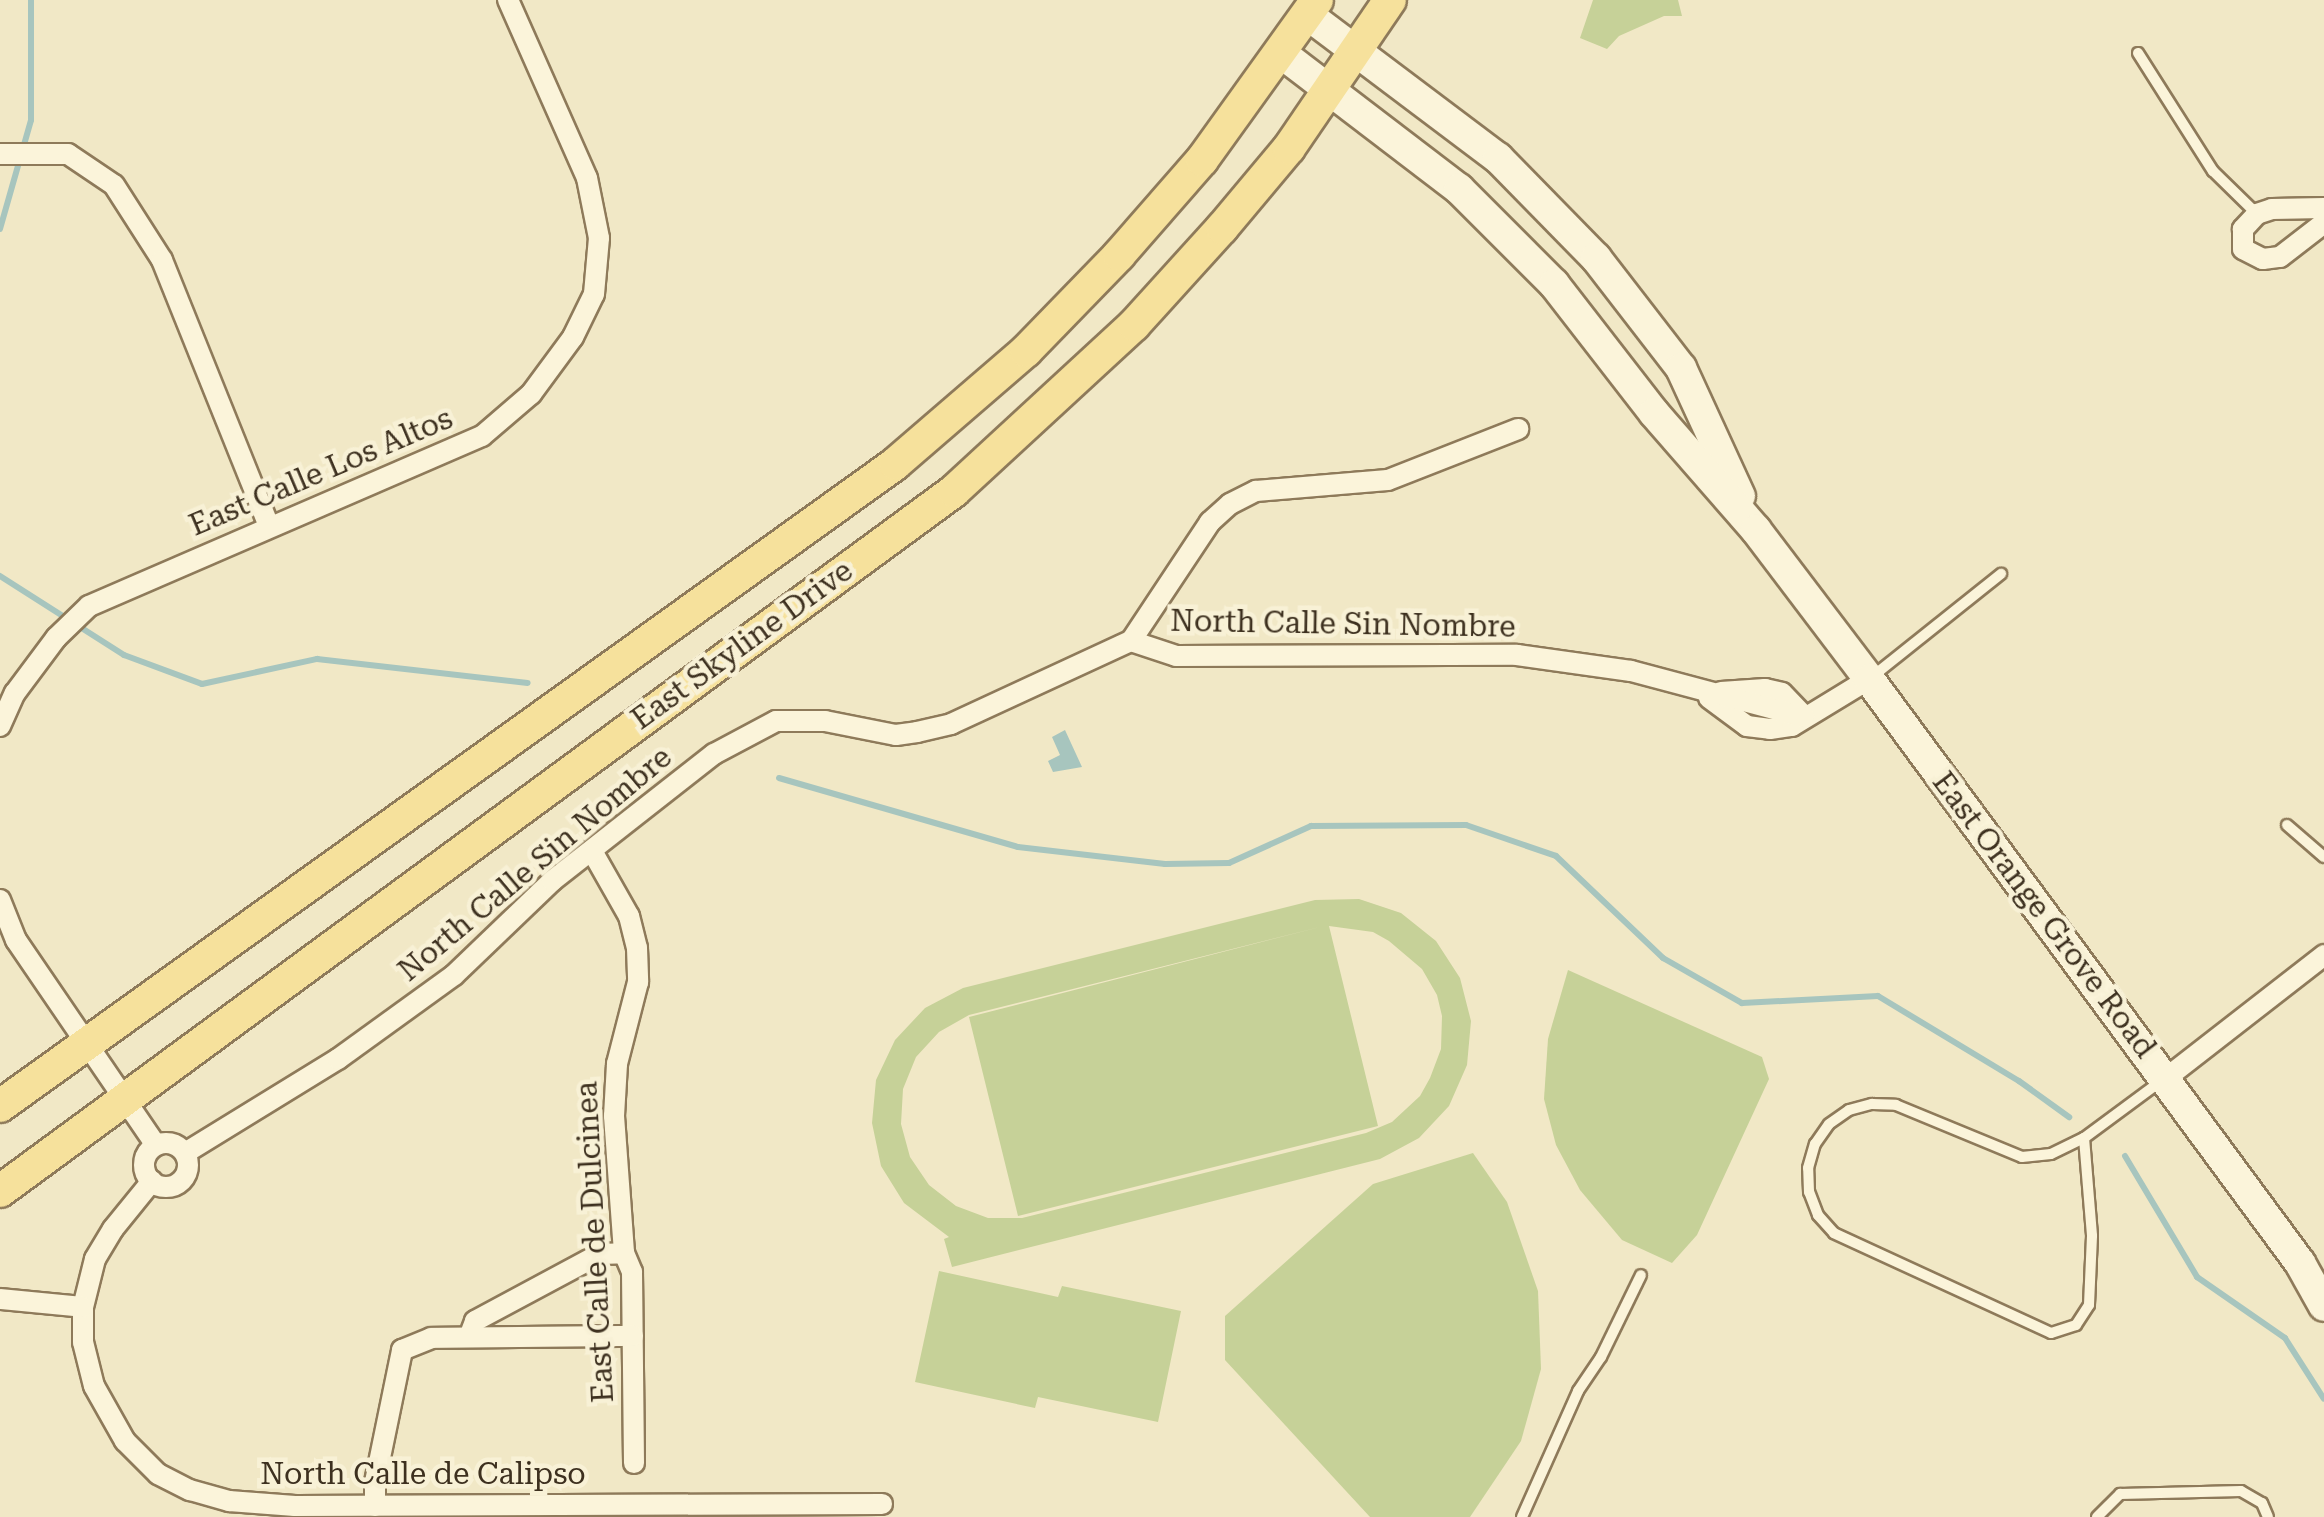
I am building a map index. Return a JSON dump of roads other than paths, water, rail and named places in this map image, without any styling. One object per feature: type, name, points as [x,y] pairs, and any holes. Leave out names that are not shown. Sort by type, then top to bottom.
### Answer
[{"type":"main road","name":"East Skyline Drive","points":[[0,1192],[954,491],[1134,325],[1289,148],[1390,0]]},
{"type":"main road","name":"East Skyline Drive","points":[[0,1106],[84,1042],[640,651],[895,464],[1026,352],[1119,255],[1202,160],[1312,8]]},
{"type":"main road","name":"East Orange Grove Road","points":[[1312,8],[1358,50],[1498,158],[1596,258],[1680,368],[1756,530]]},
{"type":"main road","name":"East Orange Grove Road","points":[[1280,53],[1459,189],[1518,246],[1756,530],[2300,1263],[2324,1306]]},
{"type":"street","name":"East Calle Los Altos","points":[[0,726],[14,694],[88,606],[482,436],[531,394],[573,337],[594,294],[598,238],[586,178],[508,0]]},
{"type":"street","points":[[0,154],[68,154],[114,186],[162,260],[269,526]]},
{"type":"street","points":[[2324,208],[2272,209],[2258,214],[2243,230],[2242,240],[2251,256],[2263,260],[2292,251],[2324,223]]},
{"type":"street","points":[[1131,640],[1210,522],[1230,504],[1256,491],[1388,480],[1518,428]]},
{"type":"street","name":"North Calle Sin Nombre","points":[[83,1308],[95,1259],[112,1229],[152,1181],[164,1187],[178,1184],[188,1166],[185,1153],[338,1059],[454,975],[552,881],[714,754],[776,720],[824,721],[896,735],[917,732],[952,724],[1131,640],[1176,656],[1517,655],[1631,671],[1704,694],[1747,726],[1758,729],[1792,726],[1869,679]]},
{"type":"street","name":"North Calle Sin Nombre","points":[[1704,694],[1765,689],[1782,693],[1804,717]]},
{"type":"street","name":"East Calle de Dulcinea","points":[[592,852],[629,916],[636,948],[638,982],[616,1064],[614,1116],[624,1253],[632,1272],[634,1463]]},
{"type":"street","points":[[0,900],[16,940],[156,1145]]},
{"type":"street","points":[[2165,1079],[2321,955]]},
{"type":"street","points":[[156,1145],[175,1144],[185,1153]]},
{"type":"street","points":[[152,1181],[144,1162],[156,1145]]},
{"type":"street","points":[[469,1337],[475,1320],[600,1254],[624,1253]]},
{"type":"street","points":[[0,1300],[83,1308]]},
{"type":"street","name":"North Calle de Calipso","points":[[83,1308],[82,1342],[94,1386],[125,1441],[158,1474],[190,1490],[229,1501],[375,1506],[882,1504]]},
{"type":"street","points":[[375,1506],[375,1482],[402,1350],[431,1338],[633,1336]]},
{"type":"lane","points":[[2138,52],[2213,171],[2258,214]]},
{"type":"lane","points":[[1869,679],[2001,574]]},
{"type":"lane","points":[[2288,825],[2319,852],[2324,866]]},
{"type":"lane","points":[[2084,1138],[2092,1236],[2089,1305],[2076,1325],[2051,1333],[1834,1233],[1818,1215],[1809,1192],[1808,1168],[1814,1144],[1829,1124],[1849,1110],[1872,1104],[1896,1105],[2022,1158],[2051,1154],[2084,1138],[2165,1079]]},
{"type":"lane","points":[[1522,1517],[1578,1391],[1601,1357],[1641,1275]]},
{"type":"lane","points":[[2096,1517],[2120,1494],[2241,1491],[2262,1503],[2268,1517]]},
{"type":"water","points":[[1065,730],[1082,767],[1053,772],[1048,761],[1060,755],[1052,737]]},
{"type":"waterway","points":[[0,229],[31,120],[31,0]]},
{"type":"waterway","points":[[0,576],[124,655],[202,684],[317,659],[528,683]]},
{"type":"waterway","points":[[779,778],[1018,847],[1165,864],[1229,863],[1311,826],[1466,825],[1556,856],[1663,958],[1742,1003],[1878,996],[2019,1081],[2069,1117]]},
{"type":"waterway","points":[[2125,1156],[2197,1277],[2285,1338],[2324,1399]]}]
